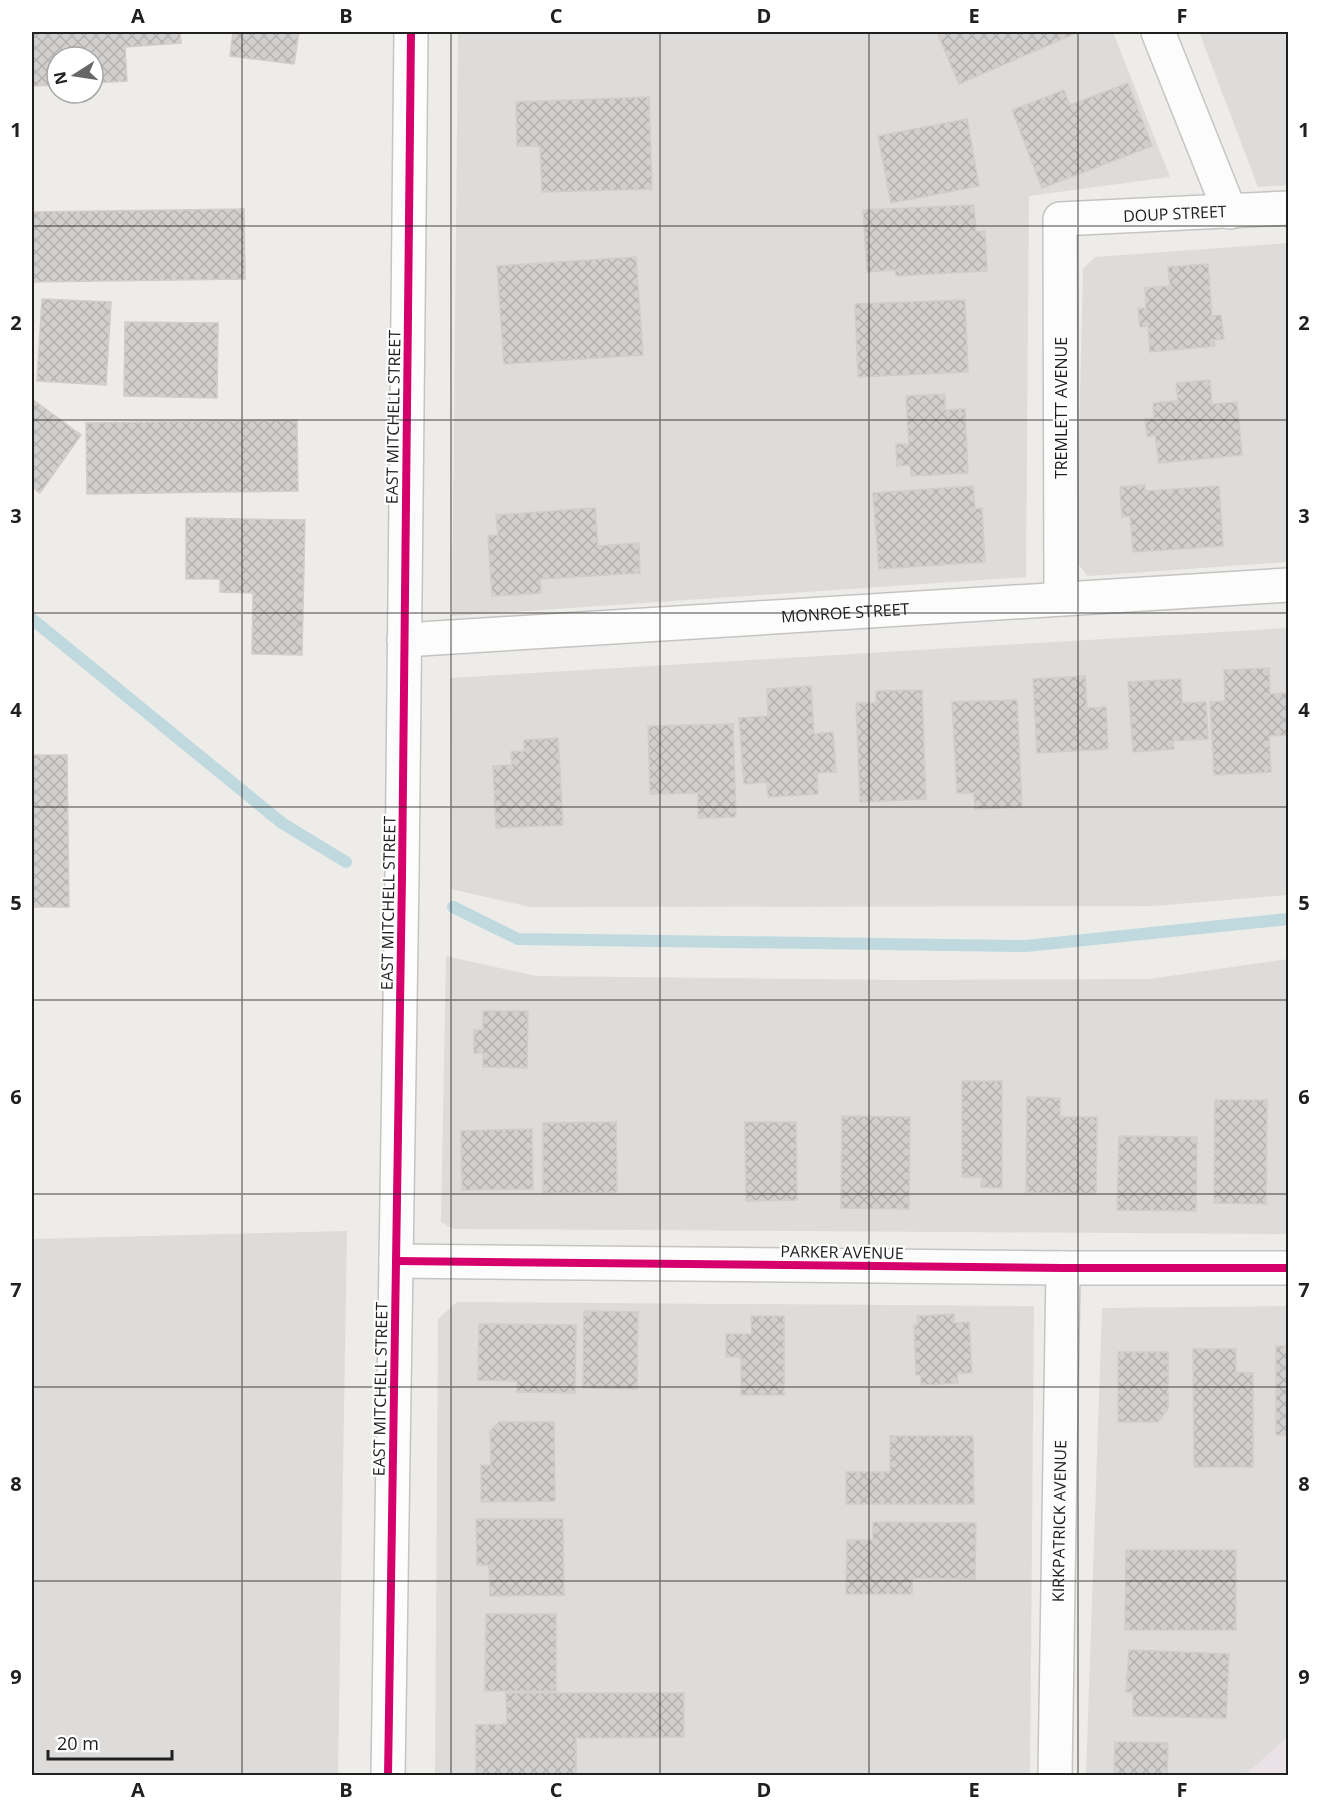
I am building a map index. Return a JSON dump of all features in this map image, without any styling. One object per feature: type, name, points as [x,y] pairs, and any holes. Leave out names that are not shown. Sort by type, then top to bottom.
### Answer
[{"type":"street","name":"EAST MITCHELL STREET","points":[[388,1776],[411,32]]},
{"type":"street","points":[[1158,32],[1230,212]]},
{"type":"street","name":"DOUP STREET","points":[[1060,219],[1288,208]]},
{"type":"street","name":"TREMLETT AVENUE","points":[[1060,219],[1061,598]]},
{"type":"street","name":"MONROE STREET","points":[[404,640],[1288,585]]},
{"type":"street","name":"PARKER AVENUE","points":[[396,1261],[1288,1268]]},
{"type":"street","name":"KIRKPATRICK AVENUE","points":[[1055,1776],[1063,1268]]},
{"type":"shaded area","points":[[458,32],[1113,32],[1170,177],[1029,196],[1026,577],[452,616]]},
{"type":"shaded area","points":[[1199,32],[1288,32],[1288,185],[1258,187]]},
{"type":"shaded area","points":[[1288,243],[1288,562],[1088,576],[1076,562],[1083,269],[1095,257]]},
{"type":"shaded area","points":[[1288,628],[1288,895],[1153,906],[530,907],[451,889],[450,678]]},
{"type":"shaded area","points":[[446,956],[536,976],[902,980],[1149,979],[1288,959],[1288,1234],[454,1229],[441,1222]]},
{"type":"shaded area","points":[[347,1231],[338,1775],[32,1775],[32,1239]]},
{"type":"shaded area","points":[[457,1302],[1034,1306],[1030,1775],[435,1776],[438,1319]]},
{"type":"shaded area","points":[[1288,1306],[1288,1737],[1245,1775],[1086,1776],[1102,1308]]},
{"type":"shaded area","points":[[1288,1737],[1288,1775],[1245,1775]]},
{"type":"building","points":[[32,32],[180,32],[181,43],[125,47],[127,81],[105,82],[105,45],[45,45],[45,85],[32,86]]},
{"type":"building","points":[[233,32],[299,32],[294,64],[230,56]]},
{"type":"building","points":[[937,32],[1073,32],[1074,34],[959,84]]},
{"type":"building","points":[[1128,83],[1152,146],[1042,188],[1012,110],[1064,90],[1070,105]]},
{"type":"building","points":[[649,97],[652,189],[542,192],[540,146],[517,146],[516,102]]},
{"type":"building","points":[[967,119],[979,186],[891,203],[878,136]]},
{"type":"building","points":[[974,205],[976,232],[985,231],[987,271],[896,276],[895,270],[867,272],[863,210]]},
{"type":"building","points":[[244,209],[245,279],[32,282],[32,212]]},
{"type":"building","points":[[636,257],[643,355],[504,364],[497,266]]},
{"type":"building","points":[[1208,264],[1212,316],[1221,315],[1224,339],[1214,340],[1215,346],[1150,352],[1148,326],[1140,327],[1138,308],[1146,308],[1145,288],[1170,286],[1168,267]]},
{"type":"building","points":[[42,299],[111,302],[106,385],[37,381]]},
{"type":"building","points":[[965,300],[968,372],[858,377],[855,304]]},
{"type":"building","points":[[125,322],[218,323],[217,398],[124,396]]},
{"type":"building","points":[[1210,380],[1212,404],[1237,402],[1242,455],[1159,463],[1155,435],[1147,437],[1145,419],[1154,418],[1153,403],[1178,401],[1176,383]]},
{"type":"building","points":[[945,394],[945,410],[965,409],[968,473],[911,476],[910,465],[897,466],[896,444],[909,444],[906,396]]},
{"type":"building","points":[[32,399],[81,435],[40,493],[32,487]]},
{"type":"building","points":[[297,420],[298,491],[87,494],[86,423]]},
{"type":"building","points":[[1145,485],[1145,491],[1219,486],[1223,546],[1133,552],[1130,516],[1122,517],[1120,487]]},
{"type":"building","points":[[973,486],[975,509],[982,508],[985,562],[879,569],[873,493]]},
{"type":"building","points":[[595,508],[598,546],[639,543],[640,573],[540,579],[541,593],[492,596],[488,536],[498,535],[496,515]]},
{"type":"building","points":[[186,518],[305,520],[302,655],[252,654],[253,593],[220,592],[220,579],[186,579]]},
{"type":"building","points":[[1269,668],[1270,694],[1288,693],[1288,735],[1269,736],[1271,772],[1214,775],[1210,702],[1225,701],[1224,670]]},
{"type":"building","points":[[1085,676],[1087,708],[1106,707],[1108,749],[1037,753],[1033,679]]},
{"type":"building","points":[[1181,679],[1182,703],[1206,702],[1208,739],[1173,741],[1174,749],[1133,752],[1128,682]]},
{"type":"building","points":[[811,686],[814,734],[833,732],[836,772],[817,773],[818,794],[768,797],[767,782],[744,784],[739,718],[768,716],[767,689]]},
{"type":"building","points":[[922,690],[926,799],[860,802],[856,703],[876,703],[876,691]]},
{"type":"building","points":[[1017,700],[1022,807],[975,809],[974,793],[957,793],[952,702]]},
{"type":"building","points":[[733,724],[736,817],[698,818],[698,793],[650,794],[648,726]]},
{"type":"building","points":[[558,738],[563,825],[496,828],[493,766],[512,765],[511,752],[524,751],[524,740]]},
{"type":"building","points":[[32,755],[67,755],[69,907],[32,907]]},
{"type":"building","points":[[483,1011],[528,1011],[527,1068],[483,1067],[483,1053],[474,1053],[474,1030],[483,1030]]},
{"type":"building","points":[[962,1081],[1002,1081],[1002,1188],[981,1187],[982,1177],[962,1177]]},
{"type":"building","points":[[1027,1097],[1060,1098],[1060,1117],[1097,1117],[1096,1194],[1026,1192]]},
{"type":"building","points":[[1215,1100],[1267,1100],[1266,1204],[1214,1203]]},
{"type":"building","points":[[842,1116],[910,1117],[909,1209],[841,1208]]},
{"type":"building","points":[[616,1122],[617,1192],[543,1193],[543,1123]]},
{"type":"building","points":[[745,1122],[796,1122],[797,1200],[746,1201]]},
{"type":"building","points":[[532,1129],[533,1189],[462,1190],[461,1131]]},
{"type":"building","points":[[1119,1136],[1197,1137],[1196,1211],[1117,1210]]},
{"type":"building","points":[[584,1311],[638,1312],[637,1389],[583,1388]]},
{"type":"building","points":[[954,1314],[954,1323],[969,1322],[972,1373],[957,1373],[958,1383],[921,1385],[921,1375],[916,1375],[914,1325],[918,1325],[917,1316]]},
{"type":"building","points":[[751,1316],[784,1316],[784,1395],[741,1395],[741,1357],[726,1357],[726,1334],[752,1334]]},
{"type":"building","points":[[479,1324],[576,1325],[575,1393],[517,1392],[517,1381],[478,1380]]},
{"type":"building","points":[[1276,1346],[1288,1346],[1288,1435],[1276,1435]]},
{"type":"building","points":[[1193,1349],[1236,1349],[1236,1372],[1253,1373],[1253,1467],[1194,1467]]},
{"type":"building","points":[[1118,1352],[1168,1352],[1168,1409],[1158,1422],[1118,1422]]},
{"type":"building","points":[[499,1422],[554,1422],[555,1501],[481,1502],[481,1465],[491,1465],[490,1431]]},
{"type":"building","points":[[890,1436],[973,1436],[974,1504],[846,1504],[846,1472],[890,1472]]},
{"type":"building","points":[[476,1519],[563,1519],[564,1595],[490,1596],[489,1565],[477,1565]]},
{"type":"building","points":[[873,1522],[976,1523],[975,1579],[912,1578],[912,1594],[846,1594],[847,1540],[873,1540]]},
{"type":"building","points":[[1126,1550],[1236,1550],[1236,1630],[1125,1630]]},
{"type":"building","points":[[486,1614],[556,1614],[556,1691],[485,1691]]},
{"type":"building","points":[[1129,1650],[1229,1654],[1226,1718],[1133,1716],[1133,1692],[1126,1692]]},
{"type":"building","points":[[506,1693],[684,1693],[684,1737],[576,1738],[576,1776],[476,1776],[476,1725],[507,1724]]},
{"type":"building","points":[[1115,1742],[1168,1743],[1167,1776],[1114,1776]]},
{"type":"waterway","points":[[32,619],[282,823],[346,862]]},
{"type":"waterway","points":[[453,907],[518,939],[1026,946],[1288,919]]},
{"type":"cycle path","points":[[388,1776],[402,877],[411,32]]},
{"type":"cycle path","points":[[396,1261],[1288,1268]]}]
